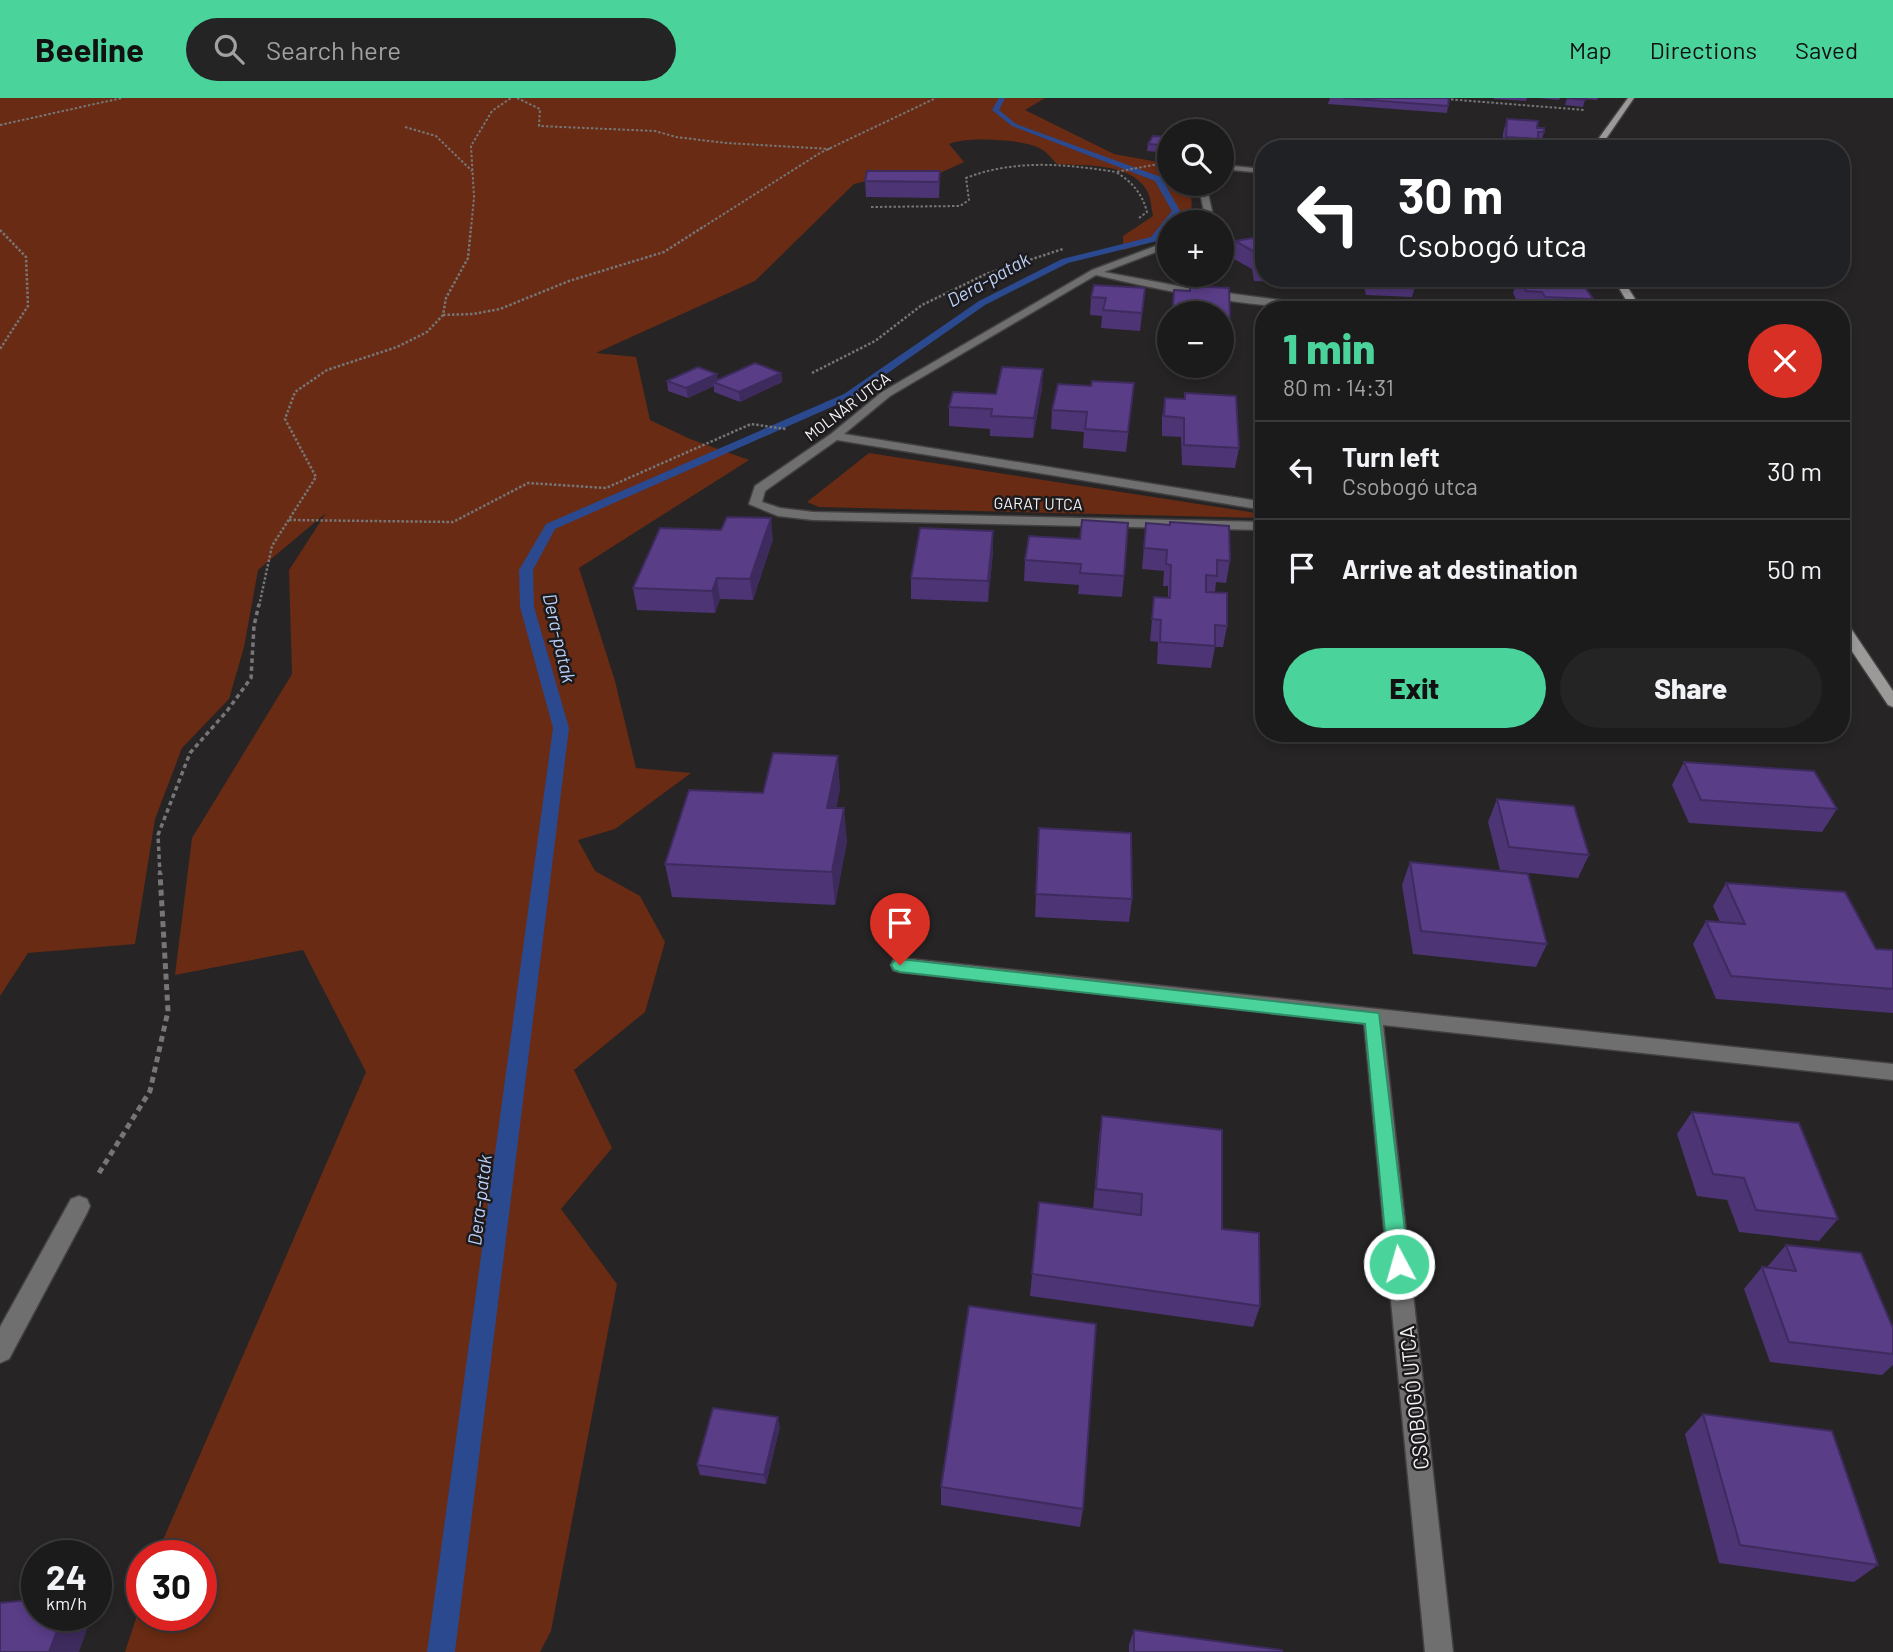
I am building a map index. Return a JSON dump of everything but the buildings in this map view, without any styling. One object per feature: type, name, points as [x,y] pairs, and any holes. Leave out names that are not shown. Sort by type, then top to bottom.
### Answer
[{"type":"main road","points":[[1601,140],[1631,98]]},
{"type":"main road","points":[[1850,638],[1893,702]]},
{"type":"street","points":[[1234,168],[1255,170]]},
{"type":"street","name":"MOLNÁR UTCA","points":[[813,516],[778,512],[755,504],[759,489],[835,436],[886,394],[1095,272],[1157,249]]},
{"type":"street","points":[[1095,272],[1135,283],[1273,301]]},
{"type":"street","name":"GARAT UTCA","points":[[835,436],[1255,505]]},
{"type":"street","name":"GARAT UTCA","points":[[813,516],[1255,526]]},
{"type":"street","points":[[900,965],[1893,1072]]},
{"type":"street","name":"CSOBOGÓ UTCA","points":[[1373,1018],[1439,1652]]},
{"type":"street","points":[[0,1351],[79,1206]]},
{"type":"path","points":[[0,125],[122,98]]},
{"type":"path","points":[[79,1206],[150,1091],[168,1011],[158,835],[190,753],[227,711],[251,678],[254,626],[272,546],[316,477],[285,419],[295,392],[327,370],[397,347],[427,332],[443,315],[446,298],[468,258],[474,197],[471,146],[492,111],[511,98]]},
{"type":"path","points":[[517,98],[540,109],[539,126],[655,131],[676,137],[726,143],[831,149]]},
{"type":"path","points":[[443,315],[473,314],[500,309],[569,281],[664,252],[831,149],[936,98]]},
{"type":"path","points":[[1433,98],[1620,113]]},
{"type":"path","points":[[405,127],[436,136],[473,172]]},
{"type":"path","points":[[870,207],[960,206],[969,200],[966,178],[982,170],[1004,166],[1052,166],[1116,172],[1157,164]]},
{"type":"path","points":[[1116,172],[1130,181],[1144,196],[1147,212],[1136,220]]},
{"type":"path","points":[[0,230],[26,257],[27,306],[0,348]]},
{"type":"path","points":[[812,373],[875,341],[922,305],[986,274],[1072,246]]},
{"type":"path","points":[[289,520],[453,522],[528,483],[606,488],[751,424]]},
{"type":"shaded area","points":[[0,98],[1045,98],[1025,110],[1114,154],[1157,162],[1157,196],[1191,196],[1191,210],[1157,210],[1157,240],[1123,250],[1123,236],[1153,216],[1148,192],[1138,180],[1105,167],[1057,164],[1043,150],[1022,143],[982,139],[949,144],[964,162],[936,175],[890,175],[854,184],[755,281],[596,353],[636,357],[650,420],[690,439],[749,460],[579,568],[615,681],[636,768],[691,773],[615,829],[578,840],[595,871],[640,896],[665,942],[645,1012],[574,1070],[612,1148],[561,1209],[617,1284],[551,1631],[540,1652],[125,1652],[132,1631],[217,1631],[217,1540],[163,1540],[366,1072],[303,950],[175,975],[192,838],[292,674],[289,570],[326,513],[258,570],[244,647],[229,699],[182,748],[155,819],[135,944],[28,953],[0,996]]},
{"type":"shaded area","points":[[869,453],[1255,513],[1255,518],[819,507],[807,502]]},
{"type":"waterway","name":"Dera-patak","points":[[441,1652],[561,728],[527,607],[526,570],[550,527],[848,396],[982,303],[1065,261],[1154,239],[1176,211],[1158,179],[1014,125],[995,110],[1002,98]]},
{"type":"route","points":[[900,965],[1373,1018],[1399,1264]]}]
